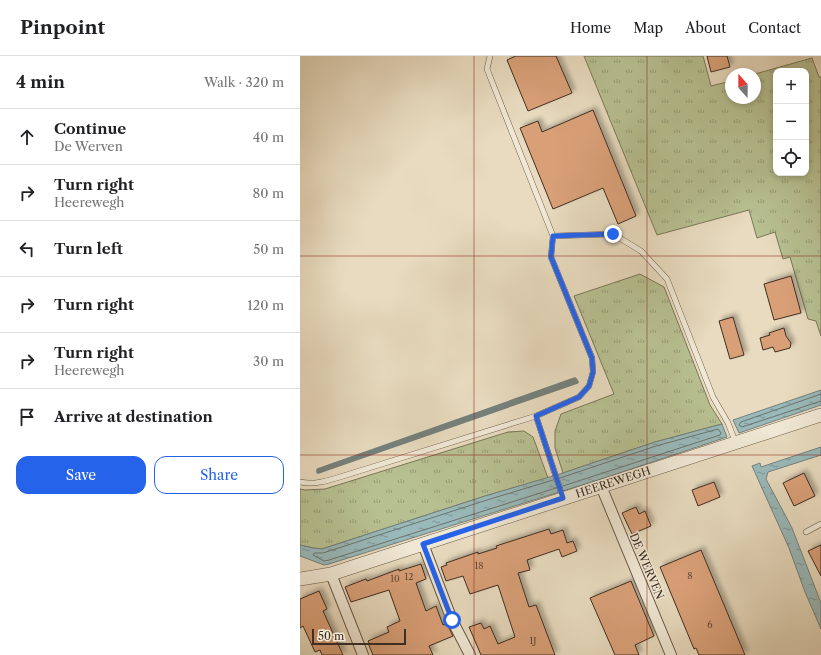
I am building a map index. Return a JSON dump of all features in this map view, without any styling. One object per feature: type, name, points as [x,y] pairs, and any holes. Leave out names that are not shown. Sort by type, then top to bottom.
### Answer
[{"type":"street","name":"HEEREWEGH","points":[[300,579],[331,574],[423,544],[562,495],[601,486],[734,438],[821,415]]},
{"type":"street","name":"DE WERVEN","points":[[601,486],[671,655]]},
{"type":"street","points":[[423,544],[452,620],[470,655]]},
{"type":"street","points":[[331,574],[363,655]]},
{"type":"lane","points":[[300,482],[321,482],[340,477],[536,416],[579,397],[589,386],[593,372],[592,358],[551,257],[553,236],[487,69],[490,56]]},
{"type":"lane","points":[[553,236],[613,234],[641,251],[667,279],[713,397],[728,423],[734,438]]},
{"type":"lane","points":[[536,416],[562,495]]},
{"type":"lane","points":[[806,532],[821,524]]},
{"type":"green space","points":[[584,56],[703,56],[711,86],[725,82],[725,104],[761,104],[761,72],[773,69],[773,176],[809,176],[809,68],[776,68],[812,58],[819,77],[821,77],[821,336],[816,321],[808,319],[790,257],[783,259],[775,232],[757,238],[749,210],[657,235]]},
{"type":"green space","points":[[640,274],[664,287],[710,405],[722,424],[655,442],[563,473],[555,448],[555,431],[561,414],[614,394],[574,296]]},
{"type":"green space","points":[[524,431],[533,437],[548,478],[485,496],[322,549],[300,545],[300,489],[325,489],[508,432]]},
{"type":"water","points":[[821,390],[821,405],[739,433],[733,420]]},
{"type":"water","points":[[722,424],[727,437],[601,479],[329,564],[324,565],[300,556],[300,545],[322,549],[485,496],[563,473],[655,442]]},
{"type":"water","points":[[821,447],[821,455],[768,472],[766,479],[792,528],[821,603],[821,629],[805,592],[789,548],[752,466],[760,463],[761,467]]},
{"type":"building","points":[[516,56],[556,56],[572,93],[528,111],[507,60]]},
{"type":"building","points":[[707,56],[727,56],[730,67],[711,72]]},
{"type":"building","points":[[593,110],[636,216],[618,224],[603,188],[553,209],[520,128],[538,121],[542,132]]},
{"type":"building","points":[[791,276],[801,313],[774,320],[764,284]]},
{"type":"building","points":[[733,317],[744,355],[730,359],[719,321]]},
{"type":"building","points":[[784,328],[786,336],[791,343],[790,348],[775,352],[773,347],[763,350],[760,338]]},
{"type":"building","points":[[804,473],[815,496],[794,506],[783,483]]},
{"type":"building","points":[[714,482],[720,497],[698,506],[692,490]]},
{"type":"building","points":[[636,507],[639,514],[645,511],[651,526],[632,534],[622,513]]},
{"type":"building","points":[[549,529],[551,534],[563,530],[567,543],[573,541],[577,551],[562,557],[559,549],[527,560],[530,570],[518,573],[529,607],[536,605],[555,655],[481,655],[469,627],[481,623],[484,629],[490,626],[498,644],[515,637],[498,585],[470,594],[463,576],[446,581],[441,567],[447,565],[446,563],[478,552],[478,554],[497,548],[496,546]]},
{"type":"building","points":[[821,545],[821,576],[808,551]]},
{"type":"building","points":[[701,550],[745,655],[699,655],[696,648],[694,649],[660,567]]},
{"type":"building","points":[[421,564],[426,579],[416,583],[426,611],[436,606],[443,625],[447,624],[453,636],[429,646],[433,655],[373,655],[368,641],[389,632],[387,627],[400,621],[389,590],[351,602],[345,587],[366,579],[367,581],[399,569],[399,571]]},
{"type":"building","points":[[631,581],[654,636],[635,645],[639,655],[615,655],[590,598]]},
{"type":"building","points":[[319,591],[327,609],[323,611],[343,655],[322,655],[320,650],[315,652],[303,626],[300,628],[300,599]]},
{"type":"waterway","points":[[575,379],[577,382],[318,472],[318,470],[575,379]]},
{"type":"route","points":[[452,620],[423,544],[563,498],[536,416],[579,397],[589,386],[593,372],[592,358],[551,257],[553,236],[613,234]]}]
